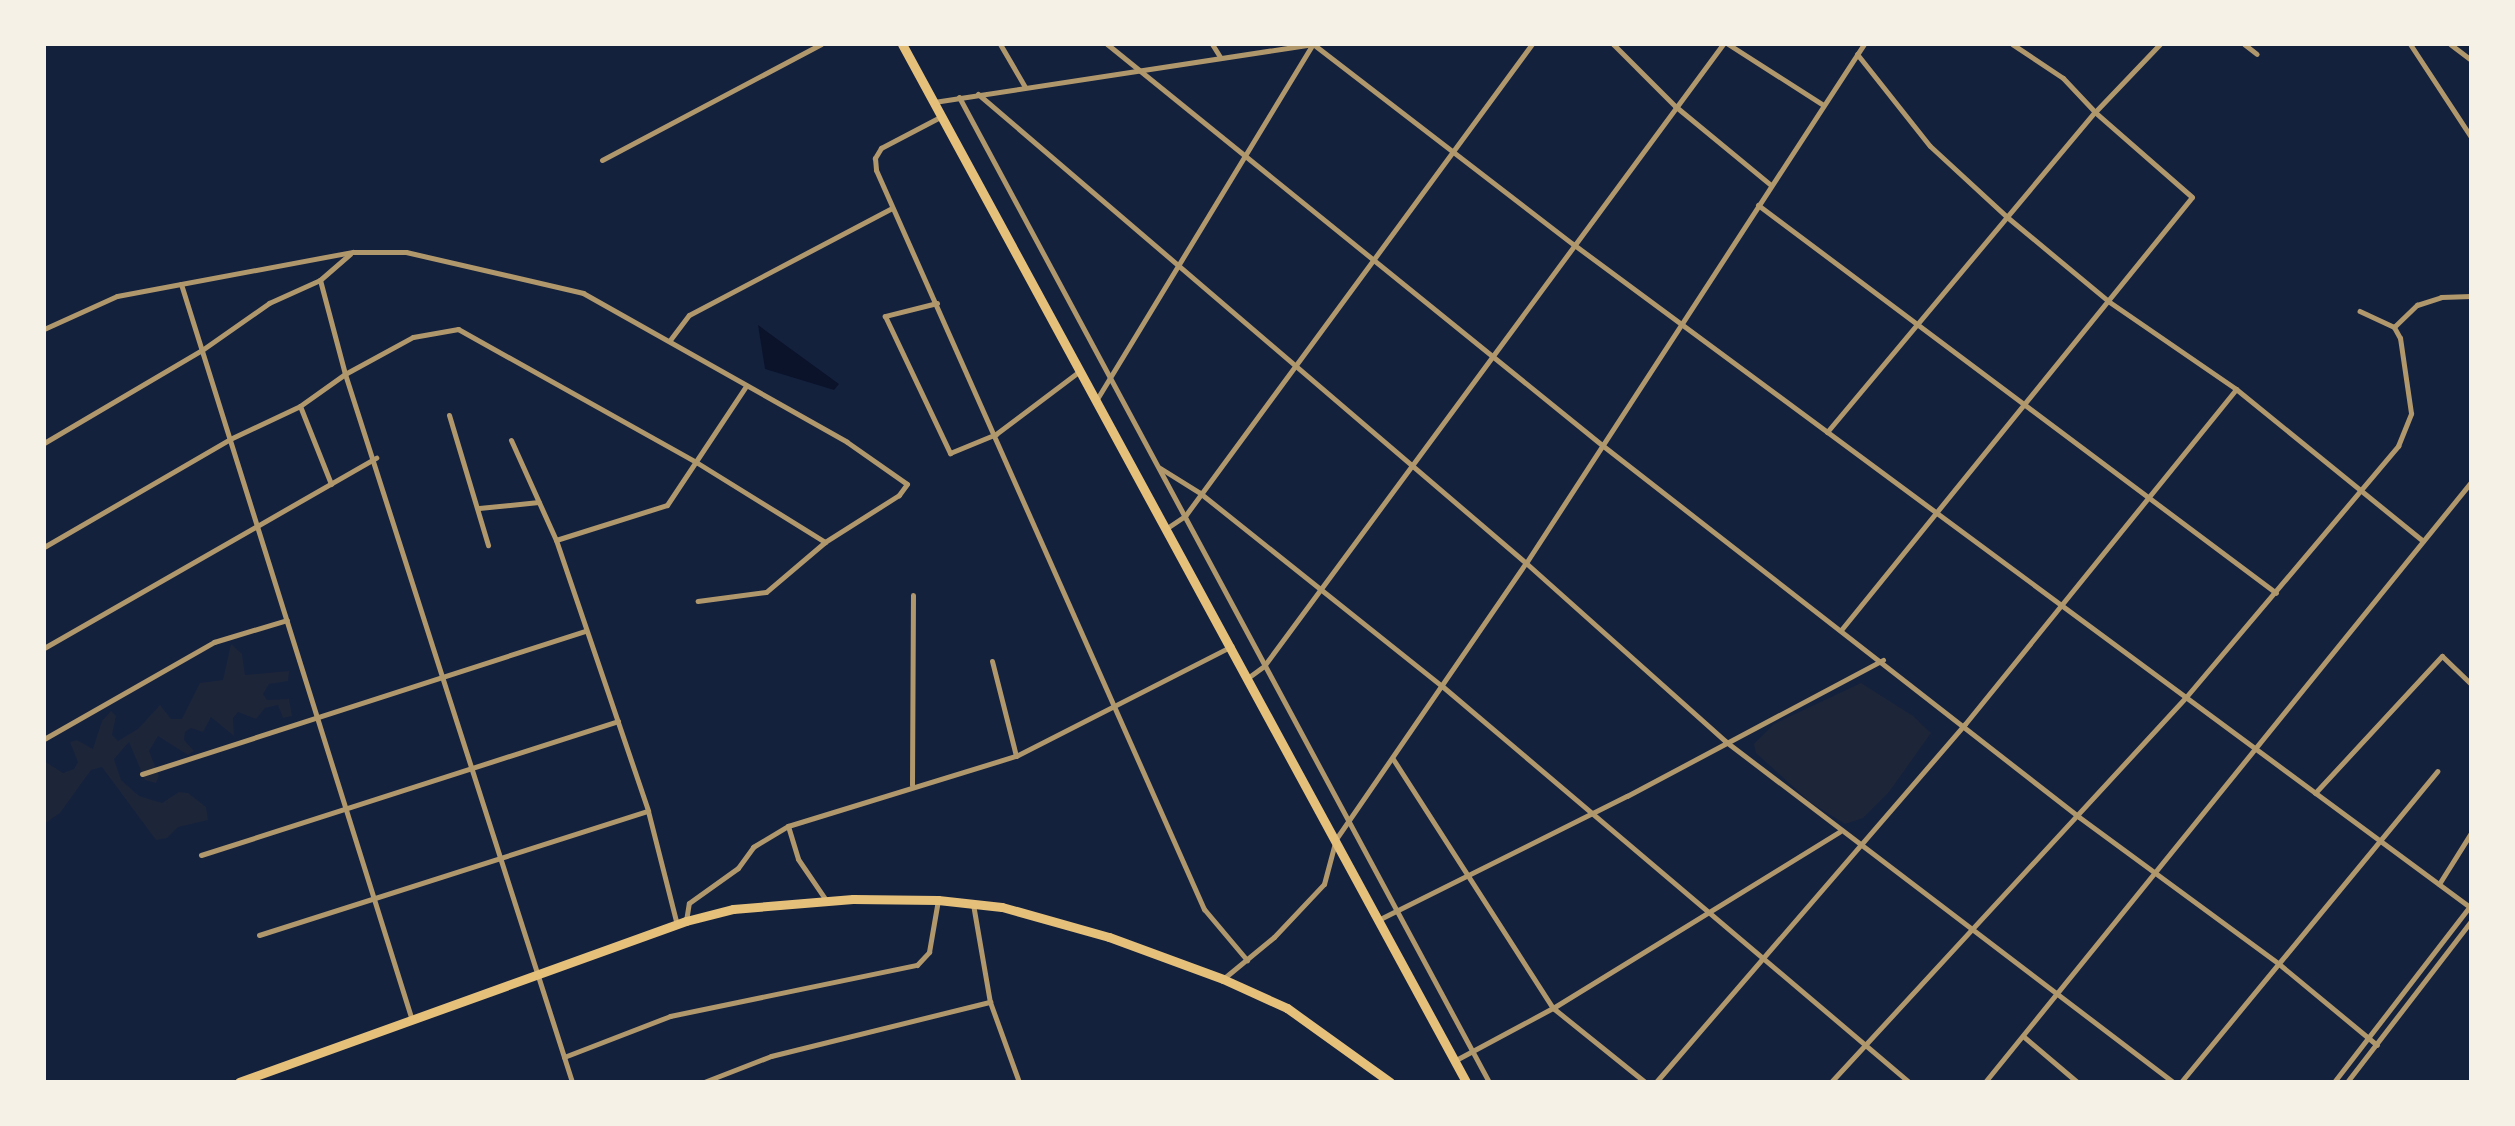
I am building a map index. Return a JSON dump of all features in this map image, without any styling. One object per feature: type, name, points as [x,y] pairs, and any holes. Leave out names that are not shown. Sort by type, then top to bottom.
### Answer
[{"type":"main road","points":[[902,44],[1249,677],[1466,1082]]},
{"type":"main road","points":[[239,1082],[682,923],[733,909],[827,901],[938,900],[973,904],[1110,937],[1223,979],[1287,1009],[1391,1082]]},
{"type":"street","points":[[602,160],[821,44]]},
{"type":"street","points":[[999,44],[1024,86]]},
{"type":"street","points":[[1107,44],[1602,444],[1965,724],[2079,817],[2278,964],[2377,1045]]},
{"type":"street","points":[[1212,44],[1220,57]]},
{"type":"street","points":[[934,102],[1024,86],[1313,44],[1573,244],[2470,906],[2334,1082]]},
{"type":"street","points":[[1097,399],[1242,155],[1313,44]]},
{"type":"street","points":[[1167,528],[1185,516],[1532,44]]},
{"type":"street","points":[[1614,44],[1675,106],[1772,185]]},
{"type":"street","points":[[1249,677],[1264,666],[1675,106],[1726,44],[1822,104]]},
{"type":"street","points":[[1223,979],[1248,960],[1324,884],[1336,839],[1526,563],[1822,104],[1864,44]]},
{"type":"street","points":[[1841,630],[2193,197],[2095,113],[2063,78],[2012,44]]},
{"type":"street","points":[[1827,432],[1914,323],[2095,113],[2160,44]]},
{"type":"street","points":[[2244,44],[2257,54]]},
{"type":"street","points":[[2410,44],[2471,137]]},
{"type":"street","points":[[2450,44],[2471,60]]},
{"type":"street","points":[[1857,54],[1930,146],[2007,217],[2108,302],[2236,389],[2423,541]]},
{"type":"street","points":[[978,94],[1526,563],[1725,741],[1839,832],[1976,929],[2173,1082]]},
{"type":"street","points":[[959,96],[1489,1082]]},
{"type":"street","points":[[942,117],[881,148],[875,158],[892,208],[996,434],[1204,909],[1248,960]]},
{"type":"street","points":[[1758,205],[2150,495],[2276,593]]},
{"type":"street","points":[[670,340],[689,315],[892,208]]},
{"type":"street","points":[[44,443],[202,350],[269,303],[320,280],[353,252]]},
{"type":"street","points":[[44,329],[117,296],[353,252],[406,252],[583,293],[847,442],[907,484],[899,495],[825,541],[766,593],[698,601]]},
{"type":"street","points":[[320,280],[345,374],[376,458],[572,1082]]},
{"type":"street","points":[[181,284],[412,1020]]},
{"type":"street","points":[[2394,327],[2417,305],[2441,297],[2471,296]]},
{"type":"street","points":[[937,303],[885,316],[950,453],[996,434],[1081,370]]},
{"type":"street","points":[[2360,311],[2394,327]]},
{"type":"street","points":[[1831,1082],[1976,929],[2186,697],[2398,446],[2410,414],[2394,327]]},
{"type":"street","points":[[44,547],[230,439],[300,406],[345,374],[413,337],[458,329],[696,462],[825,541]]},
{"type":"street","points":[[556,540],[667,505],[746,386]]},
{"type":"street","points":[[1657,1082],[1759,958],[1965,724],[2236,389]]},
{"type":"street","points":[[300,406],[331,484]]},
{"type":"street","points":[[449,415],[488,545]]},
{"type":"street","points":[[511,440],[556,540],[648,811],[682,923]]},
{"type":"street","points":[[44,648],[376,458]]},
{"type":"street","points":[[1159,468],[1200,493],[1442,686],[1708,911],[1759,958],[1909,1082]]},
{"type":"street","points":[[1985,1082],[2471,482]]},
{"type":"street","points":[[479,508],[539,502]]},
{"type":"street","points":[[912,785],[913,595]]},
{"type":"street","points":[[44,739],[214,642],[286,620]]},
{"type":"street","points":[[142,774],[586,631]]},
{"type":"street","points":[[682,923],[689,903],[738,869],[753,847],[788,826],[912,785],[1016,756],[1232,646]]},
{"type":"street","points":[[2315,793],[2442,656],[2471,684]]},
{"type":"street","points":[[1380,919],[1592,814],[1725,741],[1883,660]]},
{"type":"street","points":[[992,661],[1016,756]]},
{"type":"street","points":[[201,855],[618,721]]},
{"type":"street","points":[[1393,759],[1466,877],[1553,1008],[1645,1082]]},
{"type":"street","points":[[2181,1082],[2378,839],[2437,771]]},
{"type":"street","points":[[259,936],[648,811]]},
{"type":"street","points":[[788,826],[798,859],[827,901]]},
{"type":"street","points":[[1454,1061],[1553,1008],[1839,832]]},
{"type":"street","points":[[2439,884],[2471,833]]},
{"type":"street","points":[[564,1057],[670,1016],[917,965],[929,952],[938,900]]},
{"type":"street","points":[[973,904],[990,1002],[1019,1082]]},
{"type":"street","points":[[2347,1082],[2471,920]]},
{"type":"street","points":[[704,1082],[771,1056],[990,1002]]},
{"type":"street","points":[[2022,1036],[2077,1082]]},
{"type":"shaded area","points":[[758,325],[839,384],[834,390],[765,369]]},
{"type":"shaded area","points":[[231,644],[242,654],[245,675],[289,671],[288,681],[269,684],[263,694],[267,700],[289,699],[292,716],[283,718],[278,705],[265,708],[256,719],[238,712],[233,718],[234,736],[211,717],[203,732],[191,728],[185,732],[184,740],[194,751],[188,755],[158,736],[149,751],[159,776],[156,783],[145,780],[129,742],[114,759],[121,780],[139,796],[162,803],[179,792],[188,793],[206,807],[208,820],[178,827],[167,838],[156,840],[102,767],[91,770],[60,813],[44,824],[44,761],[63,773],[74,769],[78,762],[70,742],[77,740],[93,749],[102,721],[111,711],[116,716],[112,735],[118,741],[138,729],[160,705],[171,719],[182,719],[200,683],[223,680]]},
{"type":"shaded area","points":[[1861,683],[1913,716],[1931,733],[1889,792],[1863,818],[1845,824],[1810,802],[1756,753],[1754,744],[1774,724]]}]
